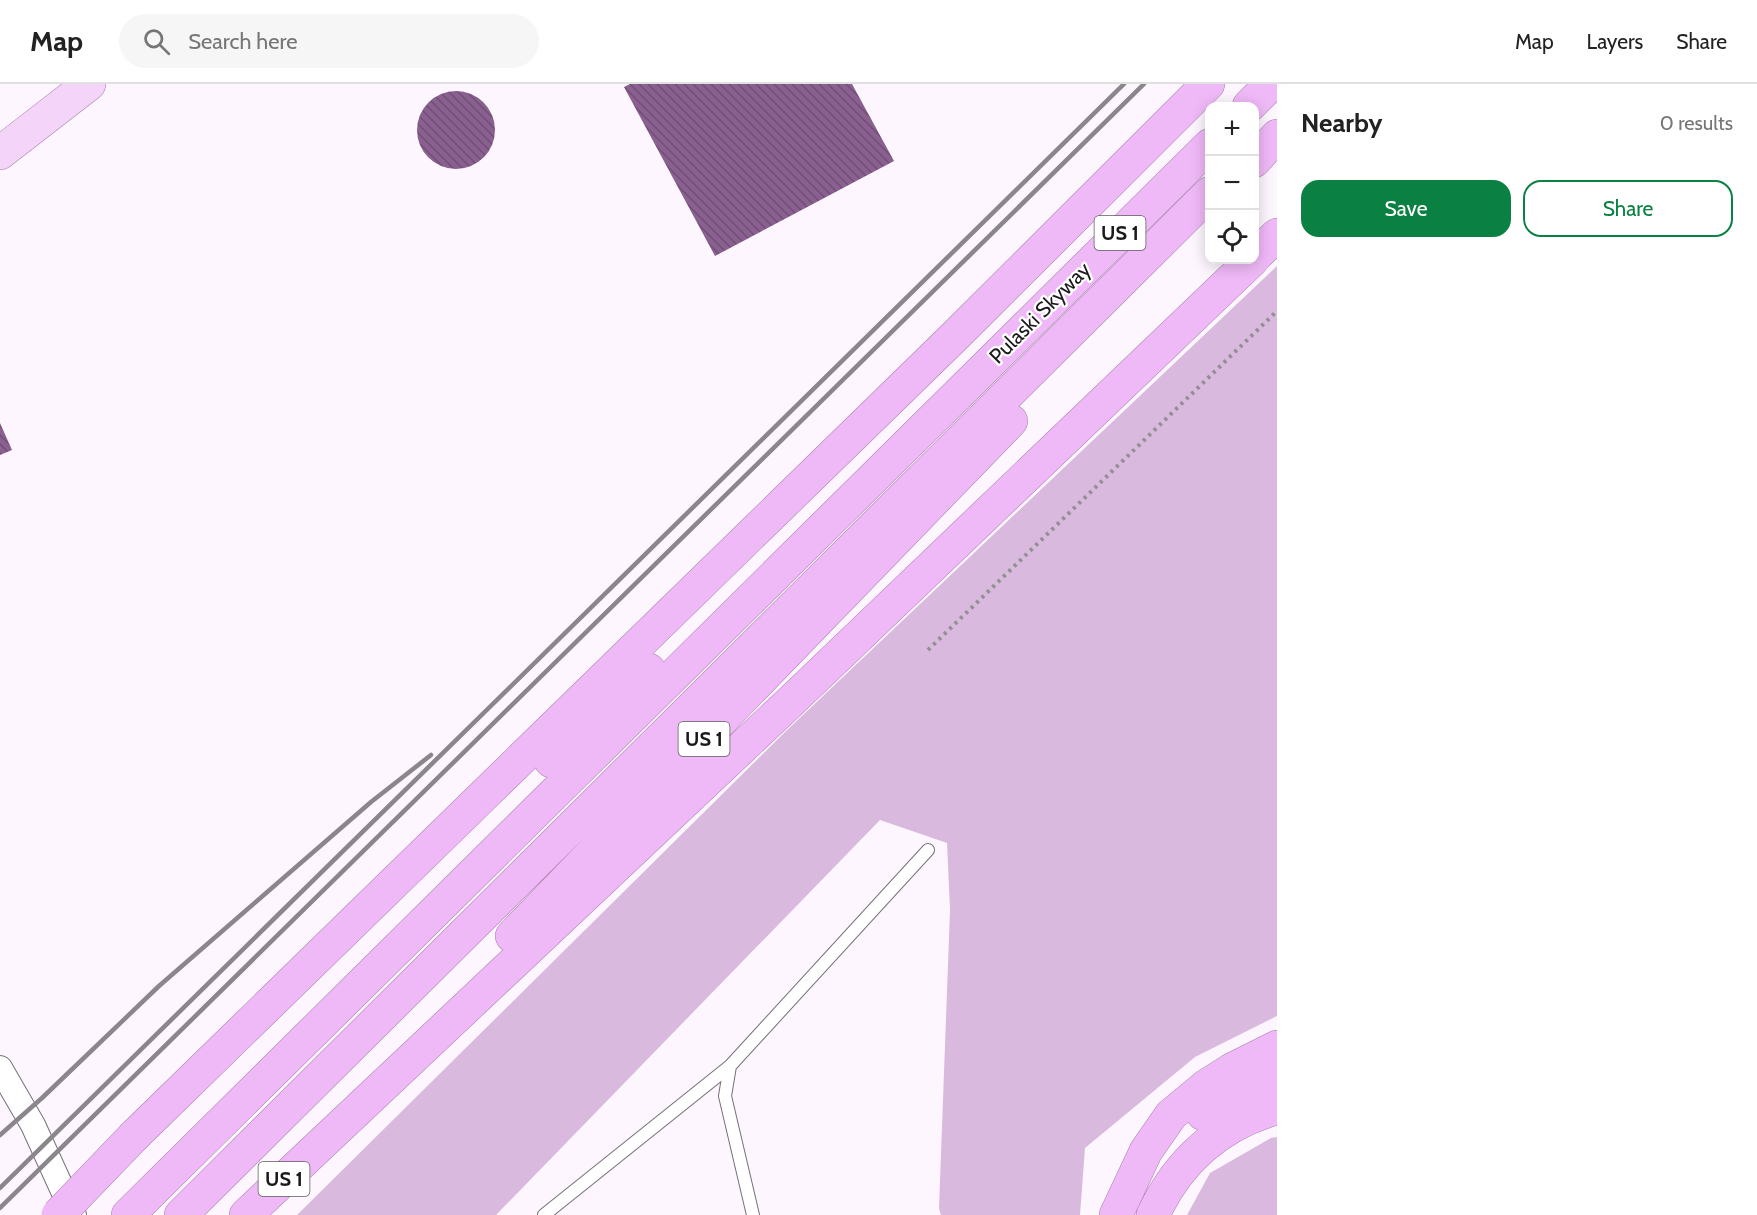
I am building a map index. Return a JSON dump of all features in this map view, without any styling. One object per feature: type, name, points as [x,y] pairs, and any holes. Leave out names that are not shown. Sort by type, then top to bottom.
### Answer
[{"type":"highway","points":[[58,1215],[140,1141],[1208,84]]},
{"type":"highway","points":[[1253,102],[1271,84]]},
{"type":"highway","points":[[1259,143],[1277,126]]},
{"type":"highway","points":[[1259,156],[1277,136]]},
{"type":"highway","name":"Pulaski Skyway","points":[[947,406],[1205,149]]},
{"type":"highway","points":[[181,1215],[1083,332],[1205,197]]},
{"type":"highway","name":"US 1","points":[[246,1215],[322,1143],[548,897],[754,688],[1083,332],[1208,210]]},
{"type":"highway","points":[[1259,252],[1277,235]]},
{"type":"highway","points":[[322,1143],[786,706],[1247,264]]},
{"type":"highway","points":[[128,1215],[947,406]]},
{"type":"highway","name":"US 1","points":[[72,1215],[140,1141],[578,735],[727,598],[947,406]]},
{"type":"highway","points":[[1116,1215],[1146,1151],[1172,1116],[1206,1086],[1231,1070],[1277,1047]]},
{"type":"highway","points":[[1135,1176],[1168,1141],[1207,1110],[1231,1096],[1277,1076]]},
{"type":"highway","points":[[1153,1215],[1170,1182],[1194,1154],[1216,1136],[1236,1124],[1277,1108]]},
{"type":"main road","points":[[0,153],[89,84]]},
{"type":"street","points":[[0,1068],[33,1125],[72,1215]]},
{"type":"lane","points":[[544,1215],[730,1066],[928,850]]},
{"type":"lane","points":[[730,1066],[725,1096],[753,1215]]},
{"type":"path","points":[[928,650],[1277,311]]},
{"type":"shaded area","points":[[1277,266],[1277,1016],[1195,1057],[1085,1148],[1080,1215],[941,1215],[939,1208],[950,910],[947,843],[880,820],[496,1215],[297,1215],[786,731]]},
{"type":"shaded area","points":[[1277,1137],[1277,1215],[1187,1215],[1210,1173],[1271,1138]]},
{"type":"building","points":[[630,84],[852,84],[894,161],[715,256],[624,87]]},
{"type":"building","points":[[456,91],[471,94],[484,102],[492,115],[495,130],[492,145],[484,158],[471,166],[456,169],[441,166],[428,158],[420,145],[417,130],[420,115],[428,102],[441,94]]},
{"type":"building","points":[[0,423],[12,450],[0,455]]},
{"type":"railway","points":[[0,1188],[1124,84]]},
{"type":"railway","points":[[0,1208],[1144,84]]},
{"type":"railway","points":[[0,1135],[159,986],[371,802],[431,755]]}]
